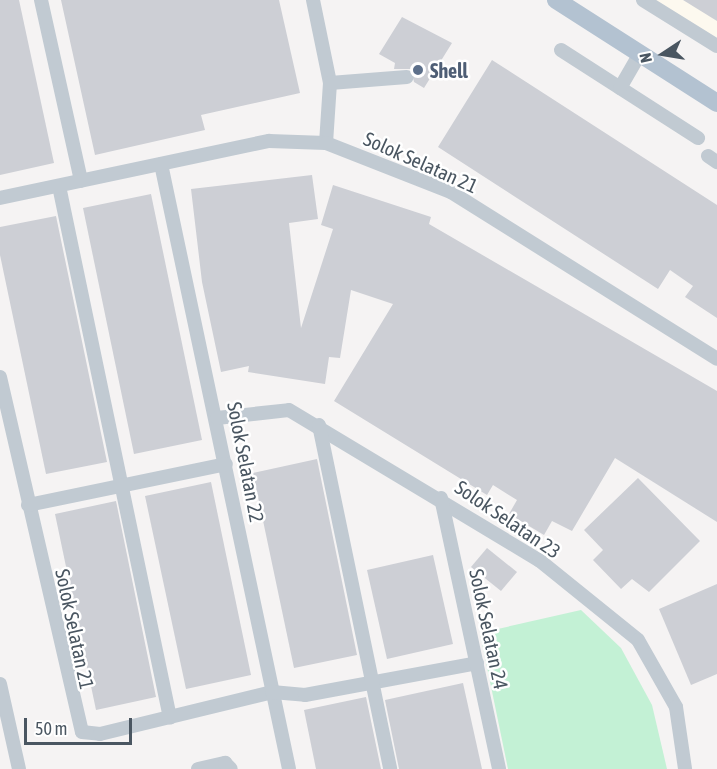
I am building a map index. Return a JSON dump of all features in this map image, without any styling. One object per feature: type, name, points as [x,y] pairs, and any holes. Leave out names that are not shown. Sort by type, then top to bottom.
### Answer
[{"type":"main road","points":[[556,0],[716,101]]},
{"type":"street","points":[[41,0],[81,181]]},
{"type":"street","points":[[313,0],[330,83],[326,143]]},
{"type":"street","points":[[643,0],[717,46]]},
{"type":"street","points":[[561,50],[698,138]]},
{"type":"street","points":[[620,88],[640,54]]},
{"type":"street","points":[[330,83],[407,77]]},
{"type":"street","name":"Solok Selatan 21","points":[[0,198],[269,141],[326,143],[451,192],[717,359]]},
{"type":"street","name":"Solok Selatan 22","points":[[161,164],[217,418],[289,769]]},
{"type":"street","points":[[59,186],[170,718]]},
{"type":"street","name":"Solok Selatan 21","points":[[0,377],[76,724],[82,732],[99,734],[272,692],[305,695],[477,663]]},
{"type":"street","name":"Solok Selatan 23","points":[[217,418],[289,410],[319,425],[441,498],[539,560],[638,640],[676,707],[685,769]]},
{"type":"street","points":[[319,425],[370,682],[390,769]]},
{"type":"street","points":[[28,506],[226,464]]},
{"type":"street","name":"Solok Selatan 24","points":[[441,498],[499,769]]},
{"type":"street","points":[[0,684],[19,769]]},
{"type":"street","points":[[10,769],[14,747]]},
{"type":"street","points":[[198,769],[225,763],[231,769]]},
{"type":"shaded area","points":[[655,0],[717,0],[717,38]]},
{"type":"green space","points":[[581,610],[621,648],[652,705],[667,769],[508,769],[480,633]]},
{"type":"building","points":[[0,0],[19,0],[54,163],[0,175]]},
{"type":"building","points":[[61,0],[279,0],[300,93],[201,115],[205,130],[95,155]]},
{"type":"building","points":[[683,0],[717,0],[717,21]]},
{"type":"building","points":[[402,17],[452,43],[424,88],[414,82],[411,69],[394,69],[395,63],[379,54]]},
{"type":"building","points":[[492,60],[717,205],[717,318],[685,297],[693,286],[670,270],[658,289],[438,147]]},
{"type":"building","points":[[312,175],[318,219],[289,223],[301,328],[333,229],[321,225],[333,185],[431,217],[429,224],[717,391],[717,522],[615,458],[572,531],[552,521],[544,535],[509,514],[517,500],[493,485],[487,495],[334,401],[393,304],[351,290],[340,358],[329,357],[325,384],[248,372],[249,366],[221,372],[202,282],[191,189]]},
{"type":"building","points":[[151,194],[202,440],[134,454],[83,208]]},
{"type":"building","points":[[56,216],[107,462],[46,474],[0,255],[0,227]]},
{"type":"building","points":[[317,459],[357,655],[294,668],[253,473]]},
{"type":"building","points":[[638,478],[700,541],[649,592],[632,579],[621,589],[593,560],[603,550],[584,530]]},
{"type":"building","points":[[211,482],[251,675],[186,689],[145,496]]},
{"type":"building","points":[[116,501],[156,697],[96,710],[55,514]]},
{"type":"building","points":[[487,548],[517,572],[501,591],[471,567]]},
{"type":"building","points":[[433,555],[453,644],[387,659],[367,570]]},
{"type":"building","points":[[717,584],[717,674],[691,685],[659,609]]},
{"type":"building","points":[[463,683],[482,769],[399,769],[385,700]]},
{"type":"building","points":[[366,697],[381,769],[316,769],[304,710]]},
{"type":"place","name":"Shell","points":[[418,70]]}]
